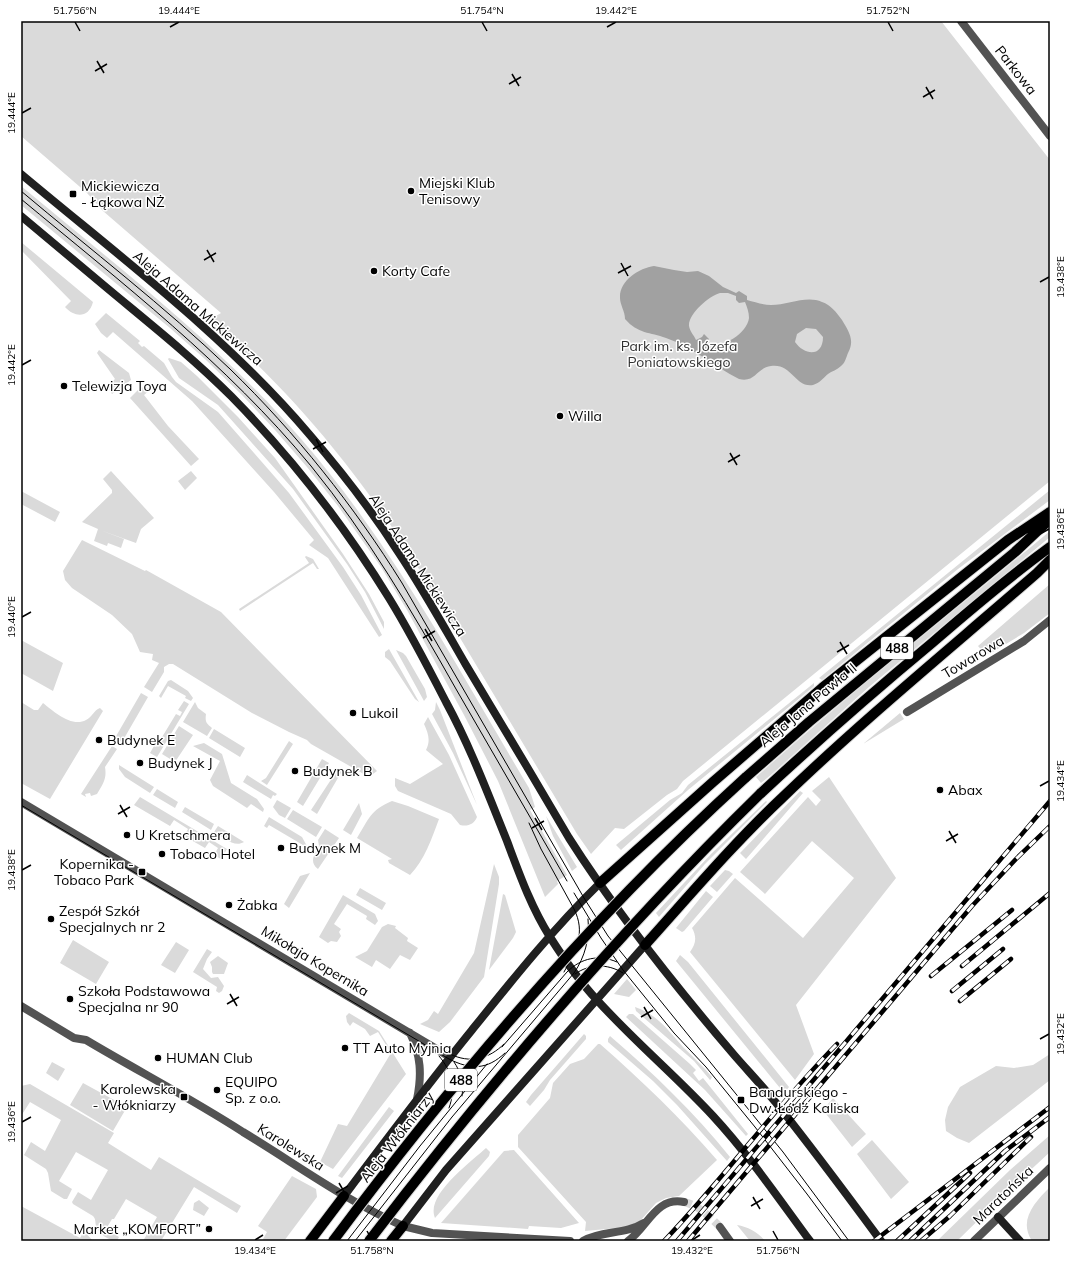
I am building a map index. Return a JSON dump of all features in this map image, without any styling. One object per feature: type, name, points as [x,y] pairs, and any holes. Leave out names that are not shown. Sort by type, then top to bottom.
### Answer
[{"type":"main road","name":"Aleja Adama Mickiewicza","points":[[21,174],[208,330],[276,396],[325,453],[356,492],[400,554],[569,838],[600,883],[645,945],[735,1056],[781,1109],[834,1176],[881,1241]]},
{"type":"main road","points":[[21,216],[168,339],[230,395],[287,457],[321,499],[341,526],[391,601],[448,704],[489,796],[525,889],[549,936],[574,973],[597,1000],[626,1031],[724,1127],[810,1241]]},
{"type":"main road","points":[[600,883],[713,782],[822,688],[1002,544],[1050,512]]},
{"type":"main road","name":"Aleja Jana Pawła II","points":[[596,925],[693,825],[745,778],[809,722],[1015,552],[1050,519]]},
{"type":"main road","name":"488","points":[[369,1241],[457,1128],[503,1073],[612,948],[706,847],[760,794],[826,733],[955,623],[1050,547]]},
{"type":"main road","points":[[391,1241],[446,1170],[645,945],[732,849],[783,796],[835,748],[1032,578],[1050,560]]},
{"type":"main road","name":"Aleja Włókniarzy","points":[[344,1196],[417,1099],[522,967],[549,936],[600,883]]},
{"type":"main road","name":"Aleja Włókniarzy","points":[[333,1241],[445,1099],[540,986],[596,925]]},
{"type":"main road","points":[[310,1241],[344,1196]]},
{"type":"main road","points":[[998,1217],[1020,1241]]},
{"type":"street","name":"Parkowa","points":[[961,21],[1050,136]]},
{"type":"street","name":"Towarowa","points":[[907,712],[1024,641],[1050,620]]},
{"type":"street","name":"Mikołaja Kopernika","points":[[21,802],[450,1057]]},
{"type":"street","name":"Karolewska","points":[[21,1006],[74,1038],[86,1040],[223,1119],[344,1196],[403,1226],[432,1233],[570,1241]]},
{"type":"street","points":[[410,1033],[418,1053],[420,1066],[417,1099]]},
{"type":"street","name":"Maratońska","points":[[974,1241],[1050,1168]]},
{"type":"street","points":[[628,1241],[638,1233],[646,1222],[662,1206],[669,1202],[684,1202]]},
{"type":"street","points":[[583,1241],[598,1234],[637,1228],[646,1222]]},
{"type":"street","points":[[720,1227],[730,1241]]},
{"type":"green space","name":"Park im. ks. Józefa Poniatowskiego","points":[[21,21],[941,21],[1050,160],[1050,481],[683,781],[677,789],[667,795],[624,829],[615,828],[591,854],[577,834],[407,549],[372,498],[343,460],[291,399],[213,323],[214,318],[221,313],[103,211],[87,193],[21,136]]},
{"type":"green space","points":[[21,186],[167,307],[237,371],[302,440],[335,480],[366,522],[395,565],[450,653],[529,788],[535,807],[530,810],[567,875],[557,881],[558,884],[545,897],[498,781],[464,715],[407,610],[381,567],[338,506],[275,430],[206,360],[170,328],[21,205]]},
{"type":"green space","points":[[21,242],[93,302],[85,314],[81,315],[73,313],[65,307],[71,301],[21,250]]},
{"type":"green space","points":[[106,313],[140,341],[138,343],[142,347],[144,346],[164,363],[176,382],[218,412],[289,493],[343,567],[361,595],[382,635],[379,637],[328,558],[309,545],[314,540],[274,492],[192,401],[113,332],[107,338],[101,333],[95,324]]},
{"type":"green space","points":[[99,350],[129,373],[131,380],[112,394],[107,386],[115,379],[97,353]]},
{"type":"green space","points":[[168,359],[181,362],[197,376],[238,417],[275,458],[343,554],[369,594],[384,622],[384,629],[365,592],[347,564],[293,489],[218,405],[179,378]]},
{"type":"green space","points":[[145,386],[150,390],[144,395],[168,426],[199,459],[191,466],[130,398],[138,390]]},
{"type":"green space","points":[[111,471],[154,518],[141,529],[136,543],[100,530],[124,539],[121,548],[108,543],[107,546],[94,541],[98,529],[82,522],[112,493],[112,490],[103,479]]},
{"type":"green space","points":[[191,471],[197,478],[185,490],[178,481]]},
{"type":"green space","points":[[1050,490],[1050,500],[958,569],[822,680],[819,678]]},
{"type":"green space","points":[[21,491],[60,512],[55,522],[21,504]]},
{"type":"green space","points":[[1050,531],[1050,537],[869,687],[761,783],[756,777],[864,684]]},
{"type":"green space","points":[[82,540],[145,571],[146,570],[221,612],[377,771],[369,777],[311,744],[307,740],[252,713],[173,664],[169,664],[164,667],[164,672],[152,692],[144,687],[159,663],[152,660],[153,654],[140,652],[132,634],[112,615],[72,588],[65,580],[63,571]]},
{"type":"green space","points":[[306,556],[313,559],[319,569],[317,569],[313,563],[240,611],[239,609],[309,563],[305,557]]},
{"type":"green space","points":[[1050,584],[1050,613],[1024,633],[991,653],[985,654],[978,646]]},
{"type":"green space","points":[[21,640],[63,663],[53,691],[21,673]]},
{"type":"green space","points":[[389,649],[419,702],[415,699],[390,661],[385,657],[385,652]]},
{"type":"green space","points":[[396,650],[406,656],[425,689],[427,697],[424,701]]},
{"type":"green space","points":[[171,680],[188,691],[193,698],[191,701],[185,698],[186,696],[168,686],[161,698],[159,696],[168,681]]},
{"type":"green space","points":[[814,683],[812,688],[688,790],[621,850],[616,845],[670,800],[682,793],[688,785]]},
{"type":"green space","points":[[141,693],[148,697],[122,742],[115,738]]},
{"type":"green space","points":[[184,701],[189,704],[157,757],[150,753],[154,746],[156,747],[176,714],[180,716],[182,712],[178,710]]},
{"type":"green space","points":[[21,702],[34,710],[38,710],[43,703],[63,718],[75,722],[86,720],[100,708],[103,711],[50,799],[21,783]]},
{"type":"green space","points":[[195,702],[198,708],[206,714],[206,722],[212,728],[207,736],[183,722]]},
{"type":"green space","points":[[436,702],[477,805],[453,753],[432,714],[435,710]]},
{"type":"green space","points":[[900,713],[904,719],[863,744]]},
{"type":"green space","points":[[428,717],[449,755],[477,817],[466,826],[460,825],[451,814],[398,791],[395,786],[395,778],[410,784],[443,764],[426,750],[429,740],[424,724]]},
{"type":"green space","points":[[179,726],[193,735],[175,762],[162,754]]},
{"type":"green space","points":[[214,729],[245,748],[240,757],[209,738]]},
{"type":"green space","points":[[289,741],[293,744],[267,785],[261,781],[266,778]]},
{"type":"green space","points":[[204,743],[222,754],[231,783],[257,799],[264,809],[263,812],[251,804],[247,808],[213,786],[210,780],[220,761],[193,746]]},
{"type":"green space","points":[[112,746],[117,749],[105,767],[105,778],[103,784],[97,794],[91,796],[90,793],[85,794],[86,797],[81,794]]},
{"type":"green space","points":[[322,759],[329,763],[303,806],[297,802]]},
{"type":"green space","points":[[119,765],[154,787],[150,793],[125,777],[119,769]]},
{"type":"green space","points":[[338,769],[342,771],[317,814],[311,810]]},
{"type":"green space","points":[[247,775],[277,794],[275,796],[273,795],[271,799],[243,782]]},
{"type":"green space","points":[[829,777],[896,878],[796,1005],[814,1054],[795,1080],[690,952],[694,946],[695,940],[695,934],[692,928],[735,878],[803,938],[854,878],[812,841],[765,894],[740,872],[808,797],[816,806],[821,800],[812,791]]},
{"type":"green space","points":[[157,789],[178,802],[175,808],[153,795]]},
{"type":"green space","points":[[800,791],[803,793],[746,859],[740,853]]},
{"type":"green space","points":[[140,797],[227,849],[221,859],[214,855],[218,848],[209,842],[205,848],[184,836],[188,829],[174,820],[170,826],[134,805]]},
{"type":"green space","points":[[277,800],[291,808],[285,818],[279,815],[273,807]]},
{"type":"green space","points":[[392,801],[439,819],[423,856],[410,875],[389,863],[388,860],[392,859],[357,838],[374,812]]},
{"type":"green space","points":[[766,801],[767,802],[705,864],[659,917],[656,913],[711,854]]},
{"type":"green space","points":[[359,803],[362,814],[351,835],[343,830]]},
{"type":"green space","points":[[185,807],[214,824],[211,830],[182,812]]},
{"type":"green space","points":[[293,810],[322,827],[316,837],[287,819]]},
{"type":"green space","points":[[546,816],[577,867],[572,871],[553,836]]},
{"type":"green space","points":[[269,817],[302,837],[308,848],[269,825],[267,828],[264,826]]},
{"type":"green space","points":[[218,826],[244,842],[236,844],[225,839],[214,832]]},
{"type":"green space","points":[[325,829],[339,838],[318,869],[314,864],[313,858],[319,846],[318,840]]},
{"type":"green space","points":[[494,864],[499,877],[499,884],[484,977],[450,1022],[439,1032],[420,1024],[428,1020],[434,1011],[438,1014],[474,953]]},
{"type":"green space","points":[[725,870],[733,874],[717,892],[710,886]]},
{"type":"green space","points":[[310,873],[289,908],[284,904],[300,876]]},
{"type":"green space","points":[[360,888],[386,903],[382,910],[356,895]]},
{"type":"green space","points":[[706,891],[713,897],[684,931],[682,932],[676,928]]},
{"type":"green space","points":[[503,894],[505,895],[516,932],[489,970]]},
{"type":"green space","points":[[343,895],[375,914],[378,921],[375,925],[366,919],[367,916],[347,904],[334,924],[341,929],[339,932],[341,936],[337,942],[331,941],[328,943],[319,937]]},
{"type":"green space","points":[[388,924],[396,926],[395,928],[408,938],[407,941],[418,948],[410,960],[400,955],[390,969],[376,960],[372,967],[355,957],[367,951],[382,927]]},
{"type":"green space","points":[[73,940],[109,962],[96,984],[60,963]]},
{"type":"green space","points":[[176,942],[189,950],[175,973],[161,965]]},
{"type":"green space","points":[[207,949],[212,952],[203,969],[211,978],[218,977],[224,986],[222,991],[219,993],[216,991],[217,987],[193,972]]},
{"type":"green space","points":[[680,955],[688,962],[789,1087],[784,1093],[676,961]]},
{"type":"green space","points":[[218,956],[228,963],[224,974],[213,974],[212,972],[210,962]]},
{"type":"green space","points":[[627,979],[636,990],[629,997],[614,994]]},
{"type":"green space","points":[[635,1007],[650,1014],[662,1024],[709,1073],[712,1077],[711,1079],[710,1080],[694,1061],[636,1011]]},
{"type":"green space","points":[[349,1013],[379,1031],[406,1074],[333,1169],[320,1162],[338,1124],[347,1126],[391,1053],[378,1032],[370,1036],[365,1029],[353,1022],[350,1026],[347,1022],[346,1016]]},
{"type":"green space","points":[[629,1014],[633,1014],[696,1070],[693,1073],[699,1081],[703,1078],[748,1134],[746,1136],[705,1090],[626,1017]]},
{"type":"green space","points":[[584,1034],[586,1039],[550,1080],[544,1090],[530,1106],[526,1102],[531,1095]]},
{"type":"green space","points":[[610,1036],[658,1079],[688,1109],[730,1157],[727,1161],[677,1105],[653,1081],[608,1042]]},
{"type":"green space","points":[[598,1044],[600,1044],[616,1058],[646,1086],[689,1129],[717,1160],[679,1196],[666,1198],[656,1203],[640,1221],[628,1227],[585,1231],[586,1222],[518,1147],[518,1135],[550,1098],[553,1083],[570,1064],[584,1059]]},
{"type":"green space","points":[[1050,1054],[1050,1080],[969,1143],[946,1131],[945,1120],[948,1107],[960,1087],[996,1066],[1014,1068],[1033,1065]]},
{"type":"green space","points":[[52,1062],[65,1069],[58,1081],[46,1073]]},
{"type":"green space","points":[[83,1083],[127,1107],[113,1131],[70,1105]]},
{"type":"green space","points":[[30,1084],[114,1133],[108,1143],[151,1170],[159,1157],[241,1206],[237,1213],[194,1187],[161,1241],[143,1241],[157,1217],[126,1199],[106,1229],[119,1237],[117,1241],[111,1240],[99,1232],[93,1216],[72,1202],[78,1192],[91,1200],[108,1170],[76,1152],[59,1181],[72,1189],[67,1199],[64,1199],[51,1191],[46,1169],[24,1155],[31,1142],[45,1151],[61,1120],[30,1102],[21,1116],[21,1086]]},
{"type":"green space","points":[[833,1098],[866,1134],[852,1147],[823,1110]]},
{"type":"green space","points":[[389,1107],[394,1111],[342,1178],[338,1176]]},
{"type":"green space","points":[[1050,1135],[1050,1152],[957,1241],[937,1241],[1010,1170]]},
{"type":"green space","points":[[872,1140],[909,1182],[891,1199],[857,1154]]},
{"type":"green space","points":[[486,1148],[490,1152],[489,1156],[435,1218],[434,1209],[437,1199],[443,1189],[461,1170]]},
{"type":"green space","points":[[514,1150],[579,1223],[561,1228],[529,1226],[528,1229],[441,1223],[504,1151]]},
{"type":"green space","points":[[292,1176],[316,1189],[317,1197],[284,1241],[265,1241],[263,1239],[267,1232],[258,1226]]},
{"type":"green space","points":[[1050,1187],[1050,1241],[1032,1241],[1028,1233],[1027,1226],[1030,1212],[1034,1205]]},
{"type":"green space","points":[[199,1200],[209,1208],[204,1216],[193,1210],[194,1203]]},
{"type":"green space","points":[[21,1206],[80,1238],[84,1231],[93,1241],[21,1241]]},
{"type":"green space","points":[[737,1225],[752,1230],[765,1241],[750,1241]]},
{"type":"shaded area","points":[[654,266],[687,272],[698,271],[709,276],[723,287],[736,293],[739,291],[747,296],[747,300],[762,304],[777,305],[804,300],[816,300],[825,303],[840,317],[850,336],[851,344],[844,363],[818,383],[813,385],[802,383],[789,371],[778,366],[766,367],[749,379],[739,379],[685,346],[666,338],[639,330],[625,319],[620,298],[623,286],[631,276],[648,267]],"holes":[[[720,293],[728,293],[736,296],[736,300],[739,303],[745,302],[749,318],[744,329],[739,334],[720,345],[708,347],[709,339],[704,334],[696,340],[689,326],[690,321],[695,311],[700,306],[710,298]],[[806,328],[816,329],[823,337],[822,344],[817,351],[808,352],[799,347],[795,342],[797,334]]]},
{"type":"tunnel","points":[[684,1202],[694,1206],[708,1215],[720,1227]]},
{"type":"tram line","points":[[21,191],[153,301],[230,369],[278,419],[323,471],[384,554],[402,583],[584,898],[608,936],[783,1152],[849,1241]]},
{"type":"tram line","points":[[21,199],[135,294],[209,359],[279,429],[332,492],[370,546],[406,602],[567,881]]},
{"type":"tram line","points":[[21,805],[449,1059],[464,1065],[478,1066],[492,1063],[505,1053]]},
{"type":"tram line","points":[[529,823],[541,849],[578,918],[579,934],[576,949],[564,972]]},
{"type":"tram line","points":[[574,893],[601,938],[623,970],[674,1033],[706,1067],[755,1127],[842,1241]]},
{"type":"tram line","points":[[355,1241],[452,1117],[574,973],[586,947],[588,919]]},
{"type":"tram line","points":[[502,1047],[572,967],[578,963],[597,958],[604,958],[617,962]]},
{"type":"tram line","points":[[575,974],[586,968],[598,966],[604,966],[623,973]]},
{"type":"tram line","points":[[450,1054],[465,1059],[479,1058],[492,1053],[504,1044]]},
{"type":"tram line","points":[[439,1056],[447,1068],[452,1080],[452,1094],[449,1108]]},
{"type":"tram line","points":[[454,1062],[461,1078],[463,1087],[462,1096]]},
{"type":"tram line","points":[[347,1241],[420,1146],[487,1064]]},
{"type":"railway","points":[[677,1241],[1050,801]]},
{"type":"railway","points":[[688,1241],[972,906],[1016,859],[1050,826]]},
{"type":"railway","points":[[962,966],[1050,893]]},
{"type":"railway","points":[[931,976],[1012,910]]},
{"type":"railway","points":[[952,991],[1003,949]]},
{"type":"railway","points":[[960,1001],[1011,959]]},
{"type":"railway","points":[[664,1241],[793,1092],[837,1044]]},
{"type":"railway","points":[[874,1241],[1050,1107]]},
{"type":"railway","points":[[910,1241],[1005,1151],[1050,1117]]},
{"type":"railway","points":[[921,1241],[950,1216],[1031,1137]]},
{"type":"railway","points":[[897,1241],[970,1173]]},
{"type":"place","name":"Miejski Klub Tenisowy","points":[[411,191]]},
{"type":"place","name":"Mickiewicza - Łąkowa NŻ","points":[[73,194]]},
{"type":"place","name":"Korty Cafe","points":[[374,271]]},
{"type":"place","name":"Telewizja Toya","points":[[64,386]]},
{"type":"place","name":"Willa","points":[[560,416]]},
{"type":"place","name":"Lukoil","points":[[353,713]]},
{"type":"place","name":"Budynek E","points":[[99,740]]},
{"type":"place","name":"Budynek J","points":[[140,763]]},
{"type":"place","name":"Budynek B","points":[[295,771]]},
{"type":"place","name":"Abax","points":[[940,790]]},
{"type":"place","name":"U Kretschmera","points":[[127,835]]},
{"type":"place","name":"Budynek M","points":[[281,848]]},
{"type":"place","name":"Tobaco Hotel","points":[[162,854]]},
{"type":"place","name":"Kopernika - Tobaco Park","points":[[142,872]]},
{"type":"place","name":"Żabka","points":[[229,905]]},
{"type":"place","name":"Zespół Szkół Specjalnych nr 2","points":[[51,919]]},
{"type":"place","name":"Szkoła Podstawowa Specjalna nr 90","points":[[70,999]]},
{"type":"place","name":"TT Auto Myjnia","points":[[345,1048]]},
{"type":"place","name":"HUMAN Club","points":[[158,1058]]},
{"type":"place","name":"EQUIPO Sp. z o.o.","points":[[217,1090]]},
{"type":"place","name":"Karolewska - Włókniarzy","points":[[184,1097]]},
{"type":"place","name":"Bandurskiego - Dw. Łódź Kaliska","points":[[741,1100]]},
{"type":"place","name":"Market „KOMFORT”","points":[[209,1229]]}]
